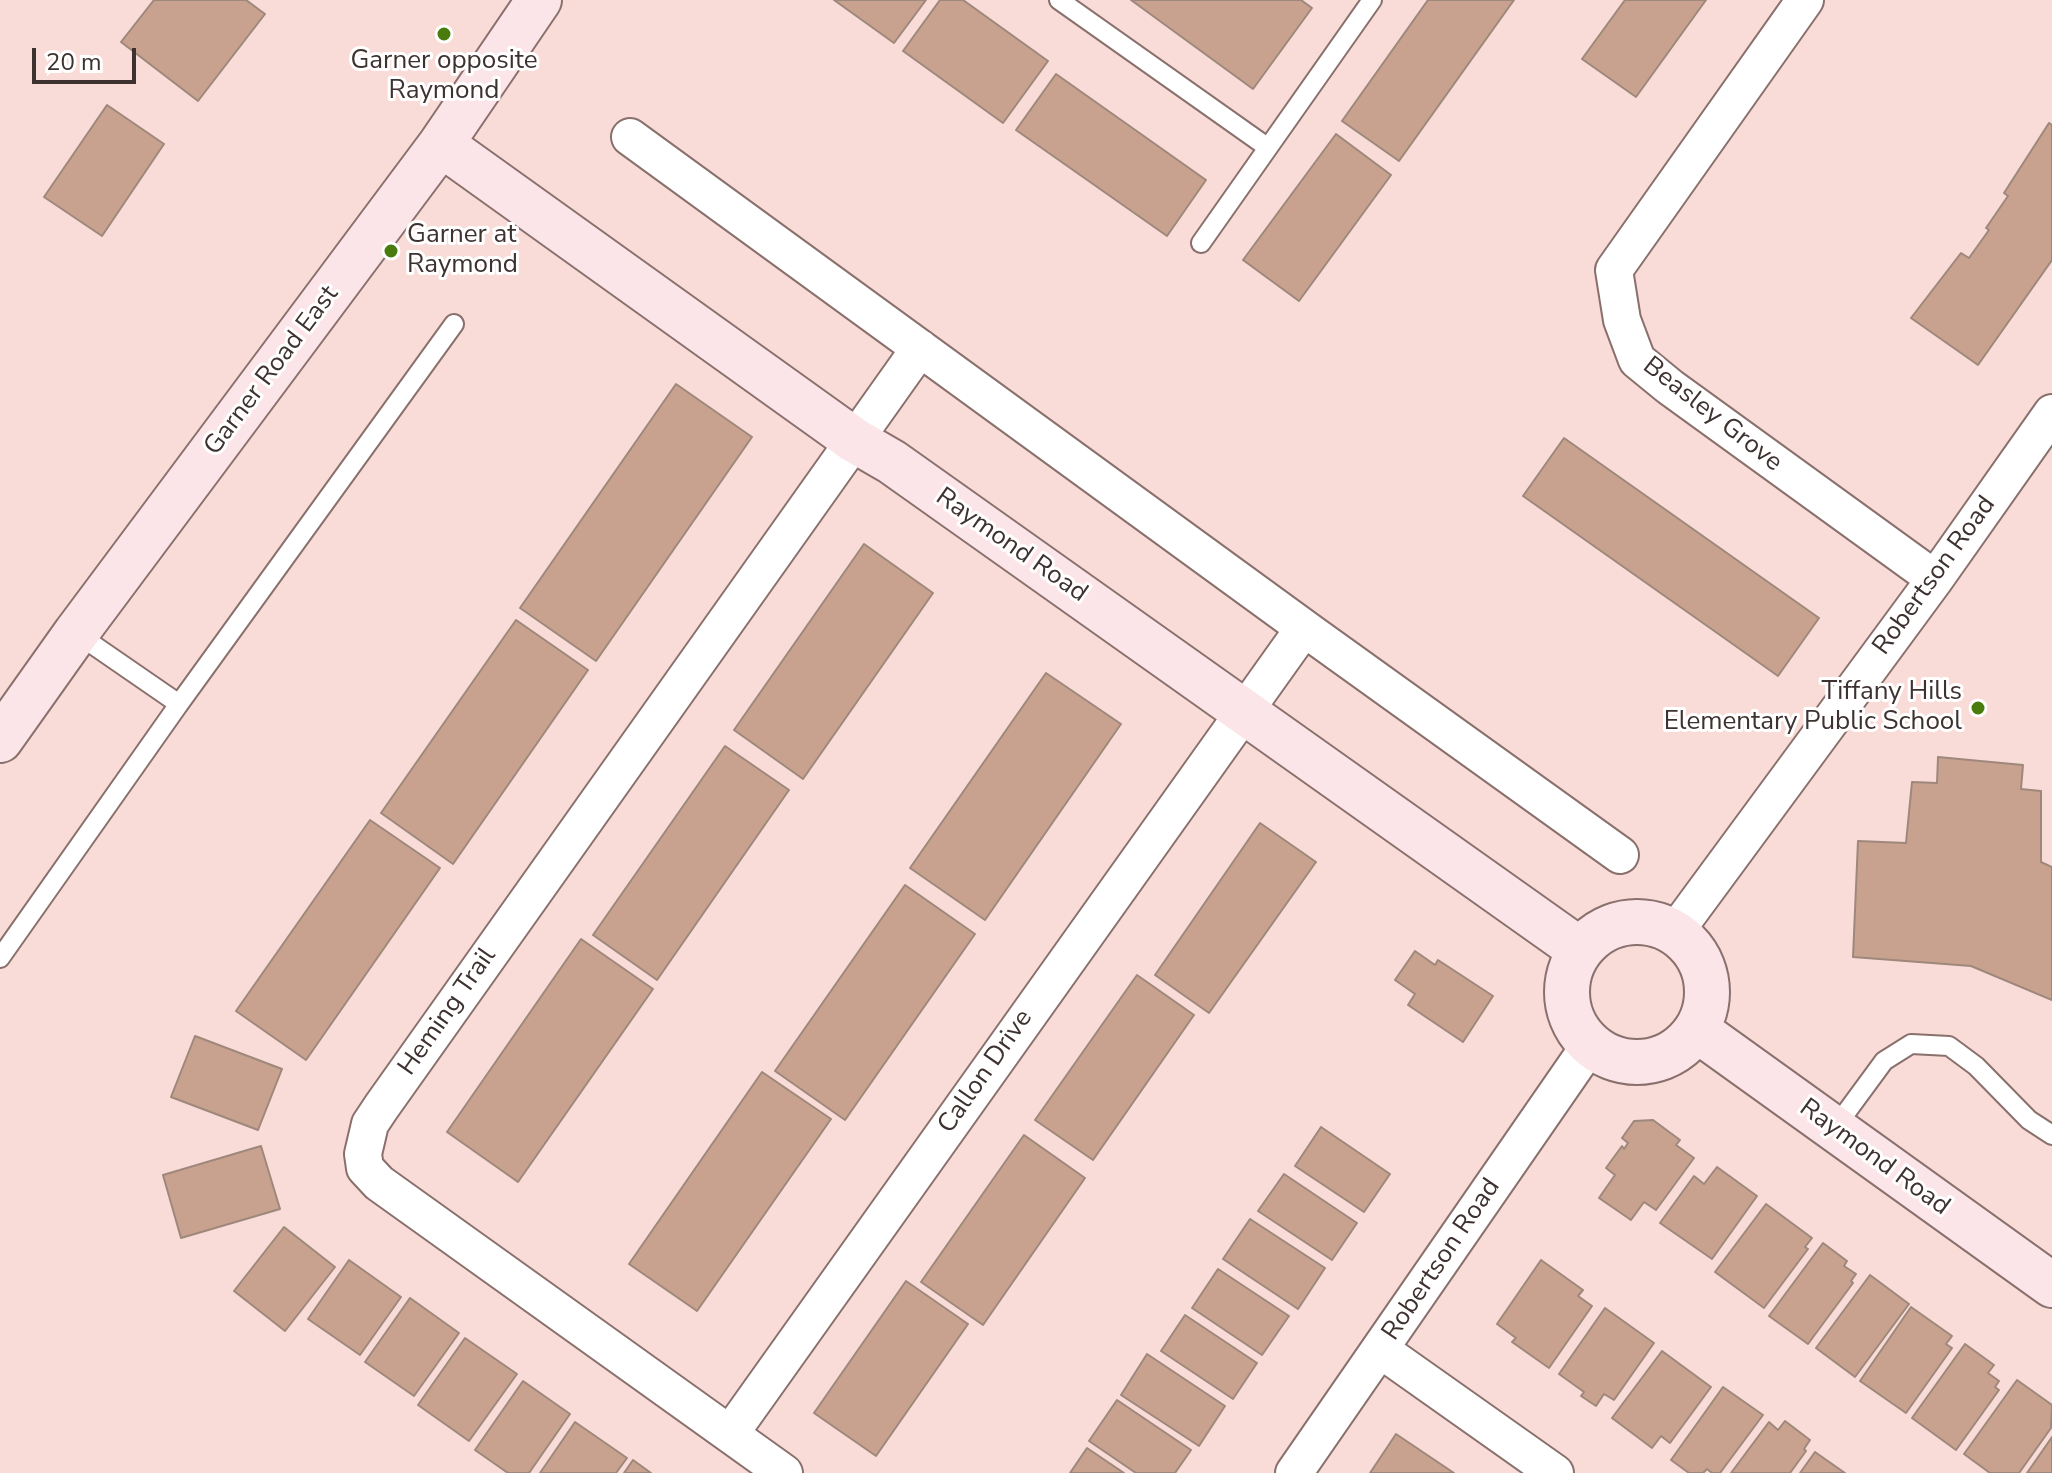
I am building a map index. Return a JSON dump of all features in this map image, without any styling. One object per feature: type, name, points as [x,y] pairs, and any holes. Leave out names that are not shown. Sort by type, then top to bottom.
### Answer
[{"type":"street","name":"Garner Road East","points":[[0,740],[76,633],[441,144],[539,0]]},
{"type":"street","name":"Beasley Grove","points":[[1805,0],[1614,270],[1622,320],[1637,360],[1935,579]]},
{"type":"street","points":[[630,137],[1620,855]]},
{"type":"street","name":"Raymond Road","points":[[441,144],[854,440],[892,462],[1580,950]]},
{"type":"street","name":"Heming Trail","points":[[784,1473],[379,1183],[365,1168],[364,1139],[382,1106],[920,348]]},
{"type":"street","name":"Robertson Road","points":[[1675,932],[1935,579],[2052,413]]},
{"type":"street","name":"Callon Drive","points":[[730,1434],[1304,628]]},
{"type":"street","points":[[1637,921],[1659,924],[1675,932],[1694,950],[1704,968],[1708,989],[1705,1011],[1697,1030],[1682,1047],[1663,1058],[1641,1063],[1619,1061],[1590,1045],[1570,1017],[1566,994],[1569,971],[1580,950],[1596,935],[1615,925],[1637,921]]},
{"type":"street","name":"Raymond Road","points":[[1697,1030],[2052,1285]]},
{"type":"street","name":"Robertson Road","points":[[1294,1473],[1590,1045]]},
{"type":"street","points":[[1381,1350],[1555,1473]]},
{"type":"lane","points":[[1059,0],[1267,147]]},
{"type":"lane","points":[[1201,243],[1372,0]]},
{"type":"lane","points":[[0,958],[454,324]]},
{"type":"lane","points":[[76,633],[179,704]]},
{"type":"lane","points":[[1834,1129],[1884,1061],[1911,1044],[1949,1046],[1976,1066],[2029,1120],[2052,1135]]},
{"type":"building","points":[[154,0],[246,0],[265,14],[198,101],[121,42]]},
{"type":"building","points":[[834,0],[926,0],[894,43]]},
{"type":"building","points":[[940,0],[963,0],[1048,61],[1003,123],[903,51]]},
{"type":"building","points":[[1131,0],[1301,0],[1312,8],[1253,89]]},
{"type":"building","points":[[1428,0],[1514,0],[1399,161],[1342,121]]},
{"type":"building","points":[[1625,0],[1706,0],[1636,97],[1582,59]]},
{"type":"building","points":[[1056,74],[1206,180],[1167,236],[1016,130]]},
{"type":"building","points":[[107,105],[164,144],[102,236],[44,197]]},
{"type":"building","points":[[2049,123],[2052,125],[2052,260],[1978,365],[1911,318],[1961,253],[1969,258],[1989,230],[1986,228],[2008,196],[2004,193]]},
{"type":"building","points":[[1336,134],[1391,175],[1299,301],[1243,260]]},
{"type":"building","points":[[676,384],[752,437],[596,661],[520,608]]},
{"type":"building","points":[[1564,438],[1819,618],[1778,676],[1523,496]]},
{"type":"building","points":[[864,544],[933,593],[803,779],[734,730]]},
{"type":"building","points":[[516,620],[588,670],[453,864],[381,813]]},
{"type":"building","points":[[1046,673],[1121,724],[985,920],[910,868]]},
{"type":"building","points":[[725,746],[789,790],[657,980],[593,935]]},
{"type":"building","points":[[1938,757],[2023,765],[2021,789],[2041,791],[2041,862],[2052,867],[2052,1000],[1971,966],[1853,957],[1858,841],[1906,843],[1912,782],[1937,783]]},
{"type":"building","points":[[370,820],[440,868],[306,1060],[236,1011]]},
{"type":"building","points":[[1260,823],[1316,862],[1209,1013],[1155,975]]},
{"type":"building","points":[[905,885],[975,934],[845,1120],[775,1071]]},
{"type":"building","points":[[581,939],[653,989],[518,1182],[447,1132]]},
{"type":"building","points":[[1415,951],[1435,965],[1438,960],[1493,996],[1463,1042],[1408,1005],[1415,994],[1395,980]]},
{"type":"building","points":[[1137,975],[1194,1015],[1093,1160],[1035,1120]]},
{"type":"building","points":[[195,1036],[282,1069],[258,1130],[171,1097]]},
{"type":"building","points":[[762,1072],[831,1119],[697,1311],[629,1264]]},
{"type":"building","points":[[1653,1120],[1680,1140],[1676,1145],[1694,1158],[1656,1210],[1644,1202],[1631,1220],[1599,1198],[1615,1175],[1606,1168],[1622,1146],[1624,1149],[1628,1143],[1622,1138],[1634,1121]]},
{"type":"building","points":[[1321,1127],[1390,1174],[1364,1212],[1295,1166]]},
{"type":"building","points":[[1024,1135],[1085,1178],[983,1325],[921,1282]]},
{"type":"building","points":[[261,1146],[280,1209],[181,1238],[163,1175]]},
{"type":"building","points":[[1717,1167],[1757,1196],[1712,1259],[1660,1223],[1694,1176],[1704,1184]]},
{"type":"building","points":[[1284,1174],[1357,1223],[1332,1260],[1258,1211]]},
{"type":"building","points":[[1766,1204],[1812,1238],[1805,1247],[1808,1249],[1764,1308],[1715,1272]]},
{"type":"building","points":[[1250,1219],[1325,1268],[1298,1309],[1223,1259]]},
{"type":"building","points":[[284,1227],[335,1267],[285,1331],[234,1291]]},
{"type":"building","points":[[1823,1243],[1847,1261],[1844,1266],[1856,1274],[1851,1281],[1853,1283],[1808,1344],[1769,1316]]},
{"type":"building","points":[[349,1260],[401,1297],[360,1355],[308,1319]]},
{"type":"building","points":[[1541,1260],[1583,1290],[1578,1296],[1592,1306],[1549,1368],[1512,1342],[1516,1338],[1497,1324]]},
{"type":"building","points":[[1218,1269],[1289,1316],[1262,1355],[1192,1308]]},
{"type":"building","points":[[1870,1275],[1909,1304],[1855,1377],[1816,1348]]},
{"type":"building","points":[[906,1281],[968,1324],[876,1456],[814,1413]]},
{"type":"building","points":[[410,1298],[459,1333],[414,1396],[365,1362]]},
{"type":"building","points":[[1911,1307],[1952,1336],[1946,1344],[1952,1348],[1906,1413],[1860,1381]]},
{"type":"building","points":[[1605,1308],[1654,1343],[1614,1400],[1604,1394],[1596,1406],[1581,1396],[1584,1392],[1559,1374]]},
{"type":"building","points":[[1185,1315],[1257,1363],[1233,1399],[1161,1351]]},
{"type":"building","points":[[465,1338],[517,1374],[469,1441],[418,1405]]},
{"type":"building","points":[[1965,1344],[1994,1365],[1988,1373],[1999,1381],[1995,1387],[1999,1390],[1956,1450],[1912,1418]]},
{"type":"building","points":[[1662,1351],[1711,1387],[1670,1443],[1661,1436],[1652,1448],[1612,1418]]},
{"type":"building","points":[[1147,1354],[1225,1406],[1199,1446],[1121,1395]]},
{"type":"building","points":[[2017,1380],[2052,1405],[2051,1428],[2019,1473],[1990,1473],[1964,1454]]},
{"type":"building","points":[[523,1381],[570,1414],[529,1473],[508,1473],[475,1450]]},
{"type":"building","points":[[1723,1387],[1763,1415],[1720,1473],[1707,1469],[1703,1473],[1689,1473],[1671,1460]]},
{"type":"building","points":[[1117,1400],[1191,1450],[1175,1473],[1136,1473],[1089,1441]]},
{"type":"building","points":[[1785,1421],[1810,1440],[1790,1473],[1731,1473],[1769,1422],[1778,1430]]},
{"type":"building","points":[[575,1422],[627,1458],[616,1473],[540,1473]]},
{"type":"building","points":[[1396,1434],[1454,1473],[1370,1473]]},
{"type":"building","points":[[2052,1437],[2052,1473],[2027,1473]]},
{"type":"building","points":[[1087,1448],[1124,1473],[1070,1473]]},
{"type":"building","points":[[1815,1452],[1845,1473],[1800,1473]]},
{"type":"building","points":[[633,1460],[651,1473],[624,1473]]},
{"type":"place","name":"Garner opposite Raymond","points":[[444,34]]},
{"type":"place","name":"Garner at Raymond","points":[[391,251]]},
{"type":"place","name":"Tiffany Hills Elementary Public School","points":[[1978,708]]}]
